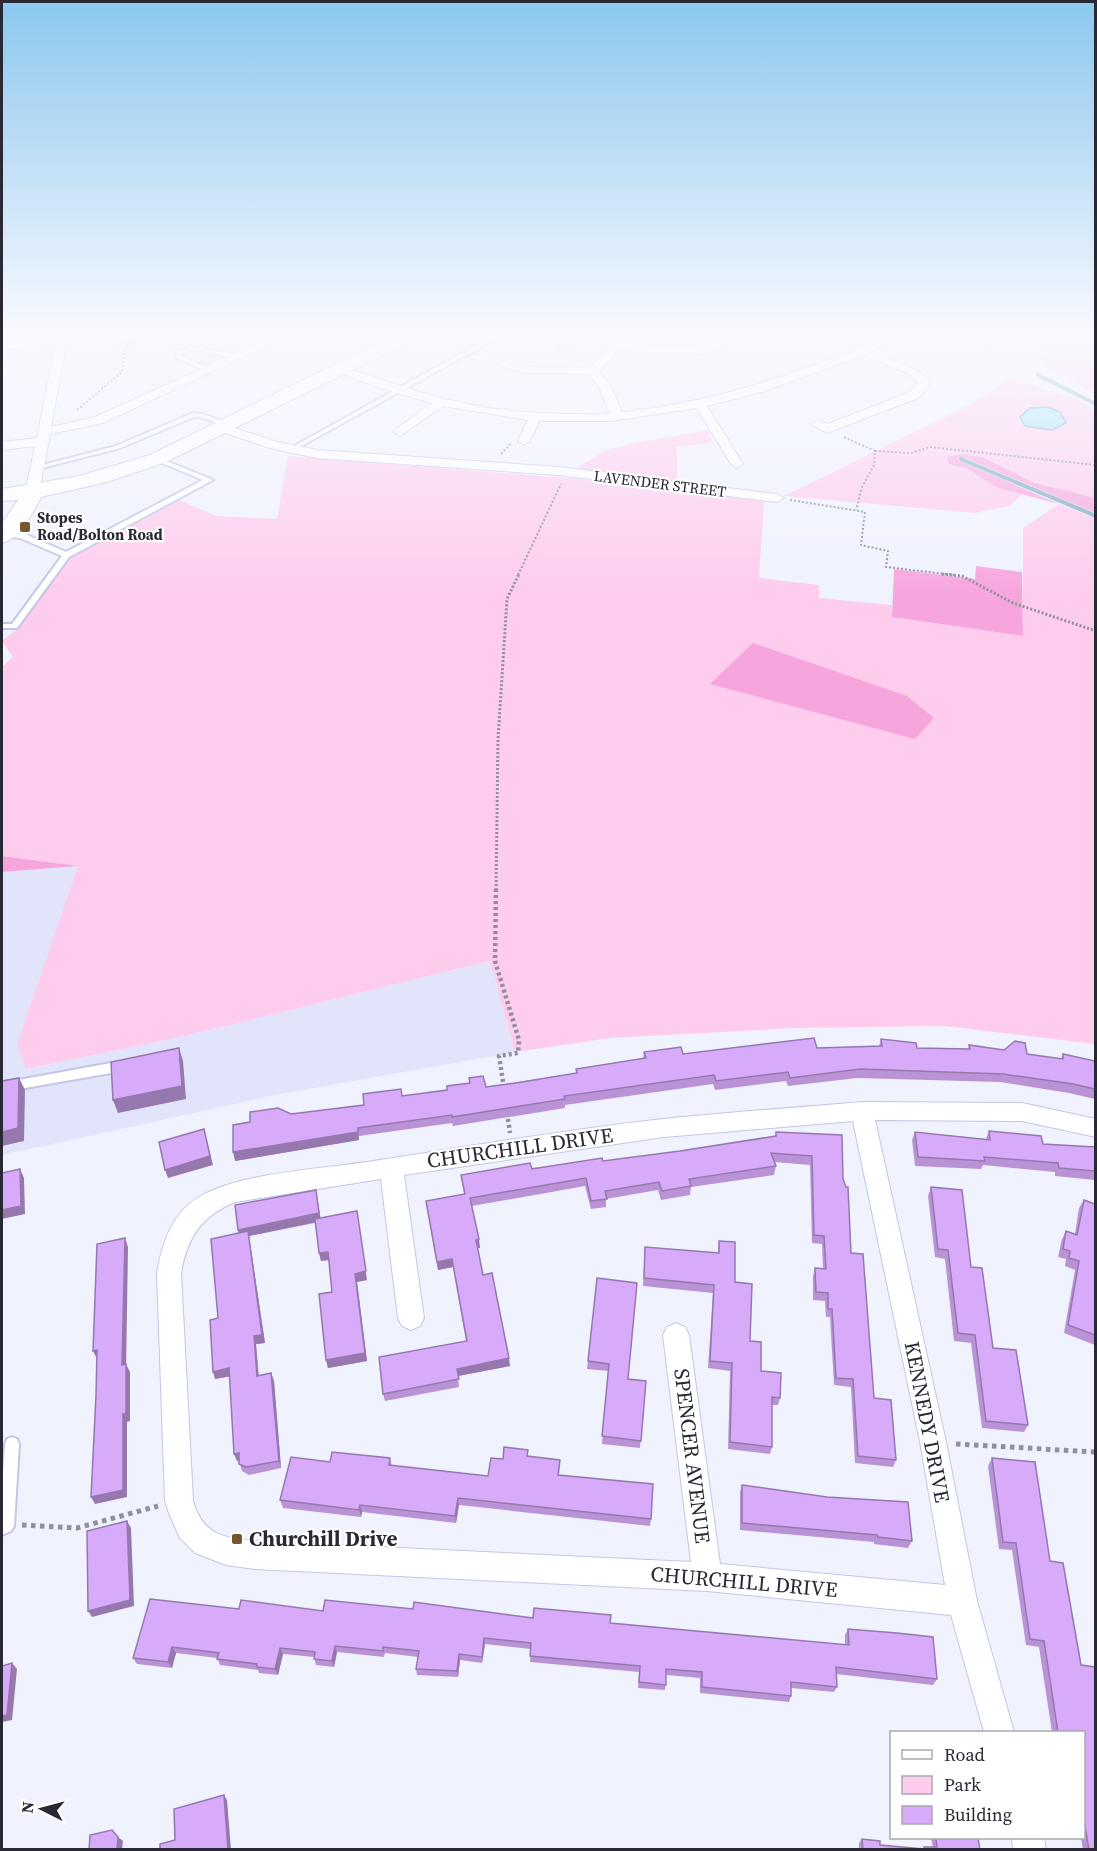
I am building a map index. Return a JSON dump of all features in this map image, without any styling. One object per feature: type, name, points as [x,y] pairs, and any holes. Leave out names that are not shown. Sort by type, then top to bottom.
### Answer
[{"type":"main road","points":[[2,495],[32,493],[123,471],[157,459],[237,421]]},
{"type":"main road","points":[[3,535],[23,511],[32,493]]},
{"type":"street","points":[[32,493],[47,421]]},
{"type":"street","points":[[2,446],[44,437],[95,421]]},
{"type":"street","points":[[408,430],[418,421]]},
{"type":"street","points":[[525,442],[533,421]]},
{"type":"street","points":[[713,421],[732,464],[754,462]]},
{"type":"street","points":[[822,426],[836,421]]},
{"type":"street","name":"LAVENDER STREET","points":[[226,427],[292,449],[349,458],[559,471],[777,498]]},
{"type":"street","name":"CHURCHILL DRIVE","points":[[962,1601],[707,1577],[226,1552],[203,1544],[185,1524],[179,1501],[169,1273],[172,1248],[181,1229],[194,1213],[212,1200],[233,1192],[512,1148],[664,1128],[862,1111],[1022,1112],[1095,1128]]},
{"type":"street","name":"KENNEDY DRIVE","points":[[862,1111],[933,1442],[962,1601],[999,1731]]},
{"type":"street","points":[[391,1166],[411,1318]]},
{"type":"street","name":"SPENCER AVENUE","points":[[676,1335],[707,1577]]},
{"type":"lane","points":[[39,467],[118,447],[181,421]]},
{"type":"lane","points":[[212,421],[226,427]]},
{"type":"lane","points":[[292,449],[341,421]]},
{"type":"lane","points":[[2,626],[14,626],[66,555],[209,480],[157,459]]},
{"type":"lane","points":[[3,535],[22,536],[66,555]]},
{"type":"lane","points":[[2,1088],[111,1068]]},
{"type":"lane","points":[[4,1527],[12,1444]]},
{"type":"path","points":[[822,426],[875,451],[911,453],[930,447],[1095,465]]},
{"type":"path","points":[[856,510],[862,487],[875,463],[875,451]]},
{"type":"path","points":[[504,1090],[499,1056],[518,1053],[519,1040],[495,961],[498,739],[507,599],[563,480],[556,477],[559,471]]},
{"type":"path","points":[[777,498],[865,512],[861,545],[888,551],[886,567],[962,576],[1013,603],[1095,631]]},
{"type":"path","points":[[506,1102],[512,1148]]},
{"type":"path","points":[[933,1442],[1095,1452]]},
{"type":"path","points":[[4,1527],[39,1524],[77,1528],[179,1501]]},
{"type":"shaded area","points":[[961,454],[983,457],[1032,482],[1095,498],[1095,513],[965,458],[956,459],[1059,504],[998,488],[967,469],[949,464],[947,457]]},
{"type":"shaded area","points":[[976,566],[1022,572],[1023,636],[892,617],[894,569],[975,579]]},
{"type":"shaded area","points":[[753,643],[907,696],[934,718],[915,739],[710,684]]},
{"type":"shaded area","points":[[2,856],[78,866],[2,872]]},
{"type":"shaded area","points":[[78,866],[17,1044],[27,1069],[185,1036],[491,961],[515,1052],[275,1095],[2,1155],[2,872]]},
{"type":"green space","points":[[936,421],[1095,421],[1095,498],[1032,482],[984,457],[961,454],[949,464],[1022,495],[1009,506],[975,513],[784,496]]},
{"type":"green space","points":[[708,430],[712,443],[677,447],[677,482],[573,471],[602,452],[630,444]]},
{"type":"green space","points":[[288,456],[656,485],[764,502],[759,578],[819,585],[819,598],[892,605],[893,617],[1023,636],[1023,528],[1059,504],[1095,518],[1095,1044],[945,1026],[794,1028],[610,1038],[515,1052],[490,961],[185,1036],[26,1069],[17,1044],[78,866],[2,856],[2,667],[13,657],[2,641],[16,630],[70,556],[177,499],[217,516],[277,519]]},
{"type":"water","points":[[1022,421],[1066,423],[1052,430],[1025,426]]},
{"type":"building","points":[[814,1038],[817,1048],[882,1046],[881,1039],[916,1043],[917,1048],[970,1049],[969,1045],[1004,1050],[1015,1041],[1025,1043],[1027,1054],[1063,1059],[1063,1054],[1095,1061],[1095,1089],[1003,1074],[860,1069],[790,1078],[788,1072],[716,1081],[714,1075],[564,1096],[565,1099],[452,1117],[452,1115],[358,1128],[358,1132],[233,1152],[233,1125],[250,1122],[250,1112],[278,1108],[291,1114],[364,1105],[363,1094],[401,1089],[402,1096],[447,1090],[447,1086],[470,1083],[469,1078],[483,1076],[486,1087],[516,1083],[577,1073],[576,1069],[646,1058],[644,1052],[681,1047],[683,1054]]},
{"type":"building","points":[[179,1048],[182,1086],[113,1100],[111,1062]]},
{"type":"building","points":[[19,1078],[18,1128],[2,1132],[2,1081]]},
{"type":"building","points":[[204,1129],[210,1156],[165,1170],[159,1142]]},
{"type":"building","points":[[989,1131],[1041,1136],[1043,1144],[1095,1147],[1095,1171],[1059,1168],[1058,1163],[984,1157],[985,1161],[918,1157],[915,1132],[990,1140]]},
{"type":"building","points":[[776,1132],[842,1135],[843,1179],[848,1187],[851,1253],[863,1254],[874,1398],[891,1400],[896,1460],[858,1456],[853,1379],[836,1378],[832,1309],[828,1309],[828,1293],[816,1292],[815,1268],[826,1269],[824,1236],[814,1235],[812,1156],[771,1153],[776,1166],[689,1179],[691,1186],[662,1191],[659,1182],[605,1191],[607,1199],[591,1201],[586,1178],[470,1198],[479,1239],[476,1240],[483,1275],[492,1273],[509,1358],[457,1369],[459,1379],[383,1394],[379,1357],[467,1341],[452,1259],[437,1262],[426,1201],[465,1194],[461,1175],[530,1163],[532,1169],[602,1158],[603,1161],[680,1151],[776,1136]]},
{"type":"building","points":[[20,1169],[21,1206],[2,1210],[2,1173]]},
{"type":"building","points":[[931,1187],[962,1190],[971,1267],[982,1268],[993,1348],[1016,1350],[1028,1425],[986,1421],[975,1335],[958,1333],[948,1250],[938,1249]]},
{"type":"building","points":[[316,1190],[319,1213],[238,1230],[235,1205]]},
{"type":"building","points":[[1084,1200],[1095,1204],[1095,1335],[1068,1325],[1079,1261],[1069,1258],[1070,1251],[1063,1249],[1066,1231],[1077,1235]]},
{"type":"building","points":[[357,1211],[366,1271],[355,1274],[365,1353],[326,1360],[319,1294],[332,1292],[328,1252],[319,1253],[315,1219]]},
{"type":"building","points":[[248,1231],[262,1335],[254,1336],[257,1376],[271,1373],[279,1461],[246,1467],[239,1464],[239,1453],[234,1454],[229,1368],[213,1372],[210,1320],[218,1318],[211,1239]]},
{"type":"building","points":[[125,1238],[122,1365],[126,1364],[126,1414],[123,1414],[123,1490],[91,1497],[96,1395],[97,1350],[93,1351],[97,1244]]},
{"type":"building","points":[[719,1241],[735,1242],[735,1282],[752,1284],[750,1341],[761,1342],[761,1371],[781,1373],[780,1398],[772,1397],[772,1447],[730,1442],[732,1363],[710,1361],[714,1285],[644,1278],[645,1247],[719,1253]]},
{"type":"building","points":[[597,1278],[637,1283],[628,1379],[646,1381],[641,1441],[602,1436],[609,1364],[588,1361]]},
{"type":"building","points":[[504,1447],[528,1450],[527,1456],[560,1460],[558,1475],[653,1484],[651,1519],[458,1498],[455,1516],[360,1505],[359,1510],[280,1500],[291,1457],[330,1462],[332,1452],[390,1458],[389,1465],[488,1476],[491,1458],[503,1459]]},
{"type":"building","points":[[992,1458],[1035,1462],[1050,1561],[1063,1563],[1081,1665],[1095,1667],[1095,1850],[1089,1850],[1085,1826],[1085,1731],[1058,1731],[1044,1641],[1030,1639],[1016,1543],[1003,1542]]},
{"type":"building","points":[[742,1485],[827,1497],[908,1502],[912,1541],[878,1537],[877,1535],[742,1523]]},
{"type":"building","points":[[127,1521],[130,1600],[88,1611],[87,1531]]},
{"type":"building","points":[[150,1599],[239,1609],[241,1600],[323,1611],[325,1600],[413,1609],[414,1602],[533,1618],[534,1608],[611,1615],[610,1623],[849,1645],[848,1629],[897,1633],[933,1637],[937,1679],[836,1667],[837,1687],[791,1682],[791,1696],[702,1687],[702,1672],[666,1669],[666,1685],[639,1682],[640,1666],[530,1656],[531,1643],[484,1638],[482,1657],[459,1654],[457,1671],[416,1669],[419,1651],[383,1647],[383,1651],[335,1646],[332,1661],[314,1659],[315,1652],[280,1648],[275,1669],[257,1667],[257,1664],[217,1659],[219,1653],[172,1647],[168,1662],[133,1658]]},
{"type":"building","points":[[12,1663],[7,1715],[2,1716],[2,1666]]},
{"type":"building","points":[[224,1795],[228,1850],[160,1850],[160,1844],[175,1840],[174,1809]]},
{"type":"building","points":[[112,1830],[118,1837],[117,1850],[89,1850],[90,1835]]},
{"type":"building","points":[[862,1839],[880,1841],[880,1845],[924,1849],[924,1847],[937,1847],[936,1839],[978,1839],[980,1850],[863,1850]]},
{"type":"waterway","points":[[961,459],[1096,516]]},
{"type":"place","name":"Stopes Road/Bolton Road","points":[[25,527]]},
{"type":"place","name":"Churchill Drive","points":[[237,1539]]}]
